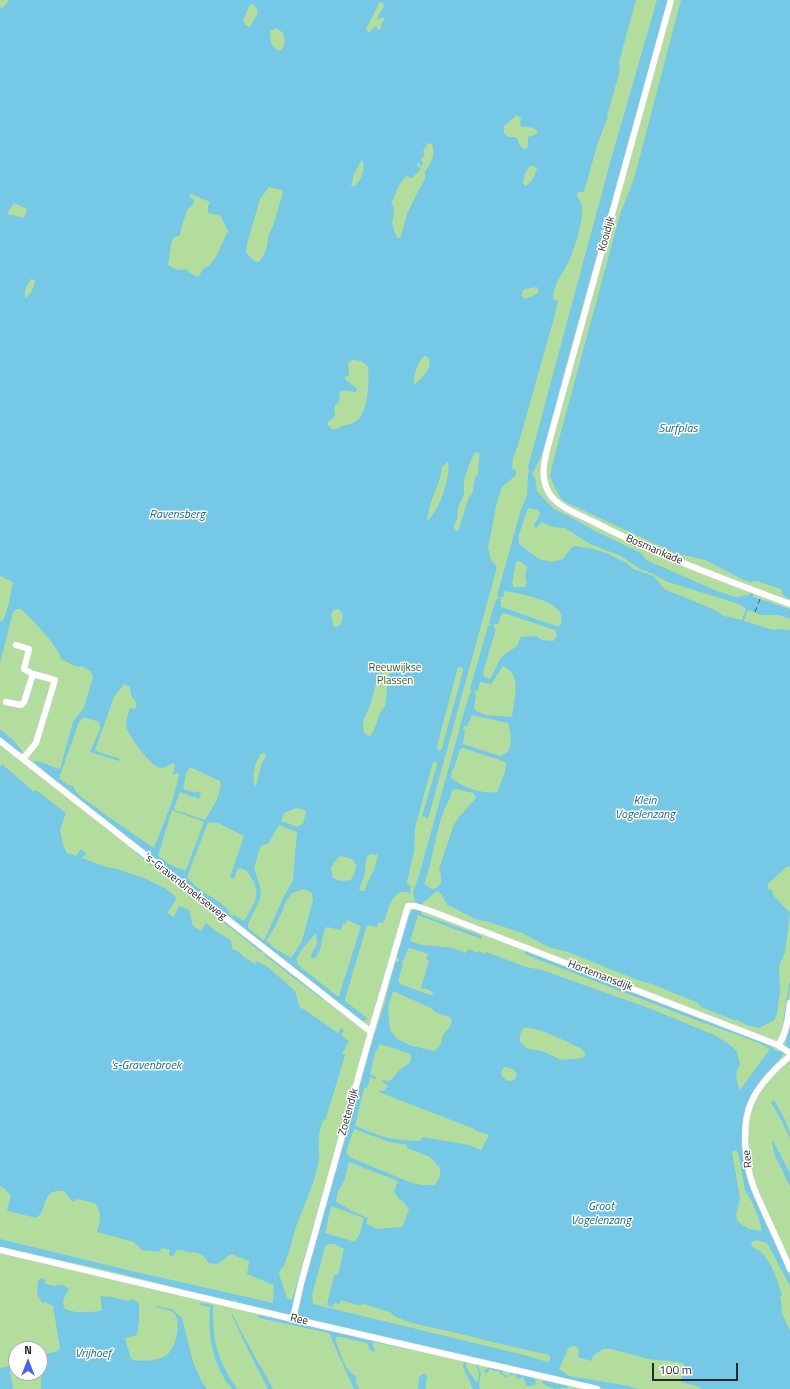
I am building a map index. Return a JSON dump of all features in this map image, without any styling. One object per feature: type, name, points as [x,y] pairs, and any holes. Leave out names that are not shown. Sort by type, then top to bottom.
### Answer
[{"type":"street","name":"Kooidijk","points":[[543,468],[671,0]]},
{"type":"street","name":"Bosmankade","points":[[543,468],[544,480],[550,493],[558,502],[568,509],[612,532],[790,604]]},
{"type":"street","points":[[16,645],[29,649],[24,669],[33,674],[55,680],[36,743],[23,759]]},
{"type":"street","points":[[6,702],[21,705],[24,702],[33,674]]},
{"type":"street","name":"'s-Gravenbroekseweg","points":[[0,741],[371,1032]]},
{"type":"street","name":"Zoetendijk","points":[[293,1319],[301,1283],[408,906]]},
{"type":"street","name":"Hortemansdijk","points":[[408,906],[418,907],[786,1051]]},
{"type":"street","points":[[786,1051],[784,1038],[790,1003]]},
{"type":"street","name":"Ree","points":[[786,1051],[779,1066],[755,1095],[749,1108],[746,1134],[747,1164],[754,1187],[790,1269]]},
{"type":"street","name":"Ree","points":[[0,1250],[598,1389]]},
{"type":"green space","name":"Reeuwijkse Plassen","points":[[0,0],[790,0],[790,1389],[0,1389]]},
{"type":"water","name":"Ravensberg","points":[[9,0],[636,0],[619,62],[620,70],[607,116],[608,117],[598,142],[584,192],[578,192],[577,196],[582,207],[580,227],[571,256],[558,280],[554,291],[554,300],[558,301],[555,314],[519,442],[513,458],[512,469],[516,470],[516,475],[502,487],[497,502],[488,547],[491,560],[497,567],[428,819],[422,816],[437,762],[433,762],[415,828],[414,852],[407,881],[411,887],[410,893],[399,893],[395,896],[392,900],[384,922],[378,923],[377,927],[367,925],[345,999],[345,1001],[368,1019],[362,1021],[329,996],[329,994],[325,993],[193,890],[191,885],[188,886],[74,797],[67,788],[64,789],[33,761],[60,769],[73,722],[84,708],[93,677],[91,671],[61,659],[55,646],[21,609],[16,609],[13,612],[0,663],[0,621],[3,621],[8,607],[13,582],[0,576],[0,7],[4,7]],"holes":[[[382,2],[384,6],[379,14],[378,20],[383,17],[385,18],[381,28],[378,30],[376,26],[368,32],[366,29],[379,3]],[[250,4],[254,5],[258,10],[257,15],[250,27],[245,25],[243,20]],[[276,28],[282,32],[285,42],[280,51],[273,46],[270,31]],[[517,115],[521,118],[520,126],[534,128],[537,131],[537,134],[528,137],[528,146],[526,149],[520,146],[516,137],[507,137],[504,133],[504,126]],[[428,143],[432,144],[433,155],[425,172],[425,179],[407,214],[400,238],[397,238],[392,224],[394,210],[393,205],[391,204],[399,185],[405,177],[408,175],[409,178],[412,178],[421,169],[417,164],[420,163],[420,166],[422,166],[423,163],[421,159],[425,155],[423,151]],[[361,161],[363,162],[363,168],[358,183],[351,187],[354,174]],[[531,165],[537,168],[533,178],[525,186],[523,183],[526,173]],[[269,187],[282,190],[283,192],[273,226],[269,234],[266,251],[259,262],[254,261],[246,253],[247,244],[260,199]],[[191,194],[210,202],[208,206],[208,213],[220,215],[228,231],[217,255],[209,266],[204,268],[198,277],[185,269],[178,270],[168,265],[171,244],[174,237],[179,236],[187,210],[193,204],[194,200],[189,196]],[[14,203],[27,209],[24,218],[7,214]],[[31,279],[35,280],[32,290],[26,298],[26,288]],[[537,287],[539,290],[537,294],[526,299],[521,296],[524,289]],[[424,356],[428,357],[428,369],[424,376],[414,385],[416,370],[419,362]],[[352,360],[365,363],[368,367],[366,405],[360,418],[355,422],[332,429],[328,425],[328,422],[335,416],[334,407],[339,403],[340,392],[342,390],[356,392],[357,389],[345,379],[345,377],[349,375],[348,363]],[[475,452],[479,453],[478,475],[475,477],[473,492],[468,500],[458,532],[453,527],[457,519],[458,507],[464,495],[464,480],[469,465]],[[448,462],[448,476],[443,493],[436,509],[427,520],[430,505],[440,479],[442,467]],[[339,609],[343,615],[341,624],[334,627],[331,615],[333,610]],[[458,667],[463,668],[441,750],[438,751],[437,746]],[[385,670],[388,670],[385,706],[382,709],[373,733],[370,736],[363,730],[363,724],[370,706],[375,686],[382,673]],[[124,684],[130,687],[131,695],[137,704],[135,709],[130,708],[126,727],[132,738],[145,756],[154,765],[163,768],[174,763],[173,774],[175,775],[177,772],[179,774],[172,802],[154,848],[104,814],[75,791],[73,786],[68,785],[59,778],[79,722],[83,717],[100,722],[99,726],[101,727],[90,752],[119,761],[120,759],[95,750],[114,697]],[[262,753],[265,753],[266,756],[261,765],[255,787],[253,778],[254,769]],[[190,767],[220,781],[220,791],[205,820],[175,810],[174,808],[180,792],[199,799],[201,793],[196,791],[195,793],[183,789],[186,773]],[[296,808],[305,810],[306,812],[303,824],[297,827],[281,821],[284,813]],[[172,810],[204,822],[186,870],[168,863],[158,856]],[[208,822],[218,823],[244,836],[230,877],[234,879],[238,868],[246,870],[255,885],[256,890],[255,901],[244,921],[234,915],[232,916],[229,911],[197,887],[187,877]],[[279,825],[297,832],[293,880],[282,900],[265,939],[263,940],[248,928],[248,924],[260,899],[261,890],[254,868],[260,847],[268,844]],[[370,854],[378,855],[375,867],[364,891],[360,891],[359,888],[363,880],[367,858]],[[340,856],[353,860],[356,864],[355,873],[351,880],[341,881],[333,878],[331,868]],[[304,889],[312,893],[313,900],[302,941],[291,958],[274,948],[266,941],[292,893]],[[347,920],[361,926],[339,996],[337,996],[298,965],[296,959],[316,933],[317,944],[311,955],[312,958],[315,958],[320,950],[323,934],[327,927],[341,930],[343,923],[345,924]]]},
{"type":"water","points":[[657,0],[668,0],[563,376],[551,426],[543,451],[532,474],[535,478],[537,491],[554,509],[641,553],[646,560],[717,591],[736,597],[749,595],[753,592],[753,597],[790,609],[790,619],[779,615],[761,615],[749,610],[747,611],[744,621],[773,630],[790,630],[790,867],[787,866],[769,883],[767,888],[768,890],[771,889],[774,896],[790,913],[785,952],[779,966],[780,991],[777,1014],[774,1020],[759,1028],[747,1025],[701,1007],[698,1003],[652,984],[640,981],[565,951],[551,948],[522,933],[475,919],[448,905],[438,891],[423,902],[421,914],[482,936],[481,939],[418,915],[410,941],[422,945],[455,948],[466,953],[468,949],[478,953],[479,951],[485,954],[486,952],[526,967],[542,970],[654,1010],[714,1035],[737,1051],[740,1065],[737,1070],[736,1077],[740,1090],[770,1049],[757,1042],[524,954],[526,951],[761,1042],[776,1051],[782,1051],[785,1046],[790,1022],[790,1049],[788,1048],[760,1084],[743,1135],[743,1156],[746,1171],[790,1276],[790,1286],[767,1243],[756,1240],[752,1242],[751,1246],[761,1252],[769,1262],[782,1294],[780,1297],[782,1307],[781,1311],[790,1331],[790,1389],[701,1389],[700,1387],[681,1382],[684,1364],[678,1362],[649,1359],[611,1349],[603,1349],[598,1352],[594,1355],[591,1361],[578,1357],[579,1351],[577,1347],[569,1347],[559,1369],[569,1376],[640,1389],[606,1389],[301,1318],[298,1312],[294,1311],[289,1314],[282,1314],[237,1303],[237,1301],[234,1300],[232,1302],[106,1270],[0,1247],[0,1239],[273,1303],[274,1285],[247,1274],[249,1261],[231,1254],[217,1264],[208,1263],[200,1254],[181,1250],[177,1250],[173,1257],[169,1255],[170,1250],[161,1248],[160,1252],[142,1250],[134,1242],[97,1232],[100,1217],[95,1203],[77,1199],[73,1202],[64,1191],[52,1193],[46,1199],[41,1213],[37,1218],[7,1211],[11,1196],[0,1186],[0,767],[2,764],[34,792],[36,790],[66,813],[60,829],[63,845],[67,853],[76,856],[81,849],[86,853],[82,858],[144,878],[165,888],[177,898],[167,913],[174,917],[179,906],[189,910],[193,926],[201,931],[206,923],[217,932],[231,940],[232,949],[238,951],[255,964],[256,961],[268,967],[295,991],[300,1009],[302,1008],[338,1033],[341,1028],[344,1030],[341,1035],[349,1041],[342,1054],[345,1055],[326,1118],[321,1125],[319,1156],[316,1173],[296,1227],[288,1256],[279,1274],[287,1298],[292,1300],[337,1143],[296,1295],[298,1308],[306,1273],[343,1141],[345,1140],[347,1127],[352,1114],[351,1112],[358,1094],[357,1093],[366,1060],[384,1006],[395,962],[399,961],[396,957],[406,923],[415,903],[413,892],[461,727],[460,725],[470,693],[472,691],[470,689],[488,626],[491,625],[489,622],[496,600],[499,597],[497,596],[521,509],[527,495],[528,467],[610,163]],"holes":[[[528,508],[538,510],[540,513],[534,526],[537,528],[541,522],[553,527],[565,528],[590,544],[621,556],[640,569],[668,582],[739,604],[746,609],[742,620],[724,616],[713,609],[664,589],[654,576],[633,569],[627,563],[606,553],[593,549],[575,546],[571,548],[563,559],[552,562],[539,559],[519,544],[518,537]],[[520,561],[527,567],[525,576],[527,582],[525,587],[514,587],[512,583],[516,562]],[[505,591],[543,600],[559,610],[562,617],[560,626],[556,626],[501,607],[500,601]],[[504,613],[555,630],[557,635],[553,641],[541,640],[537,636],[521,637],[517,646],[501,657],[491,678],[489,679],[484,677],[483,672],[496,629],[494,624],[498,624],[501,615]],[[503,666],[509,670],[513,674],[516,684],[512,717],[486,715],[476,711],[474,707],[476,695],[474,693],[478,690],[480,682],[491,684]],[[472,715],[508,723],[511,738],[509,750],[507,753],[500,756],[463,744],[465,730],[463,729],[464,726],[467,726]],[[463,748],[506,762],[505,772],[497,792],[473,790],[462,785],[451,778],[452,770],[460,749]],[[456,789],[473,793],[476,798],[458,818],[453,827],[439,869],[441,883],[437,888],[432,889],[424,884],[430,866],[441,819],[452,790]],[[410,948],[428,954],[426,960],[429,961],[421,988],[430,990],[434,995],[430,995],[400,984],[398,980],[403,960],[408,949]],[[393,991],[431,1008],[437,1013],[450,1017],[452,1022],[444,1034],[440,1045],[434,1051],[412,1046],[397,1039],[390,1030],[388,1007]],[[523,1028],[543,1031],[580,1048],[584,1051],[585,1055],[583,1058],[561,1060],[542,1051],[528,1049],[520,1042],[520,1035]],[[380,1044],[411,1055],[410,1062],[389,1082],[382,1079],[388,1086],[384,1091],[380,1090],[379,1092],[489,1135],[481,1150],[469,1145],[423,1137],[419,1141],[395,1139],[355,1126],[364,1088],[367,1088],[370,1077],[376,1079],[376,1077],[370,1074],[375,1053]],[[504,1067],[508,1067],[516,1072],[517,1074],[514,1080],[508,1081],[502,1077],[501,1072]],[[354,1129],[390,1142],[407,1145],[407,1148],[430,1157],[440,1168],[440,1176],[434,1185],[412,1183],[349,1157],[346,1152]],[[734,1151],[738,1152],[745,1190],[753,1204],[761,1225],[761,1231],[749,1229],[738,1222],[736,1215],[740,1198],[732,1153]],[[349,1162],[398,1181],[394,1191],[395,1194],[409,1210],[402,1227],[378,1229],[366,1224],[368,1218],[336,1202],[338,1191],[344,1181]],[[331,1206],[364,1218],[360,1233],[355,1242],[325,1233]],[[327,1244],[334,1244],[344,1249],[338,1275],[334,1275],[327,1305],[332,1307],[334,1303],[340,1304],[341,1300],[357,1305],[364,1304],[390,1312],[402,1319],[421,1325],[547,1354],[550,1356],[550,1360],[548,1362],[313,1304],[312,1295],[325,1247]]]},
{"type":"water","name":"Surfplas","points":[[681,0],[790,0],[790,599],[784,596],[781,589],[758,581],[751,582],[744,580],[705,560],[675,553],[564,501],[560,497],[550,475],[620,214],[634,179]]},
{"type":"water","points":[[0,729],[14,741],[22,751],[20,753],[0,737]]},
{"type":"water","points":[[774,1100],[787,1124],[790,1139],[771,1102]]},
{"type":"water","points":[[773,1141],[790,1173],[790,1187],[774,1153]]},
{"type":"water","name":"Vrijhoef","points":[[41,1278],[45,1279],[45,1284],[54,1286],[61,1284],[69,1289],[63,1300],[64,1308],[71,1311],[101,1311],[100,1296],[110,1296],[129,1301],[131,1299],[139,1303],[137,1335],[125,1338],[131,1359],[134,1360],[155,1360],[164,1357],[170,1351],[177,1334],[178,1321],[173,1312],[158,1308],[156,1306],[172,1309],[182,1318],[193,1362],[202,1382],[207,1389],[41,1389],[41,1381],[48,1381],[48,1353],[58,1351],[60,1348],[53,1306],[46,1302],[42,1303],[37,1293],[38,1281]]},
{"type":"water","points":[[200,1303],[213,1305],[215,1341],[219,1356],[225,1370],[237,1389],[232,1389],[223,1377],[215,1357],[211,1341],[209,1324],[210,1307],[200,1305]]},
{"type":"water","points":[[232,1313],[273,1389],[268,1389]]},
{"type":"water","points":[[258,1314],[422,1352],[372,1342],[375,1350],[373,1352],[370,1350],[367,1343],[337,1337],[335,1339],[345,1365],[348,1370],[356,1376],[356,1382],[359,1389],[354,1389],[329,1333],[259,1318]]},
{"type":"water","points":[[464,1360],[477,1363],[481,1374],[479,1384],[480,1389],[473,1389],[463,1367]],"holes":[[[467,1362],[476,1364],[479,1373],[478,1381],[476,1382],[466,1367]]]},
{"type":"water","points":[[8,1366],[8,1381],[12,1381],[13,1389],[0,1389],[0,1368]]},
{"type":"water","points":[[490,1367],[502,1369],[503,1374],[508,1376],[512,1372],[533,1377],[536,1384],[527,1386],[523,1377],[517,1379],[516,1375],[513,1374],[506,1378],[498,1371],[493,1371],[491,1368],[486,1374],[484,1370]]},
{"type":"water","points":[[422,1374],[427,1376],[426,1389],[418,1389],[419,1377]]},
{"type":"water","points":[[545,1380],[556,1384],[566,1385],[568,1389],[555,1389],[546,1386],[542,1382]]},
{"type":"waterway","points":[[137,853],[183,890]]},
{"type":"waterway","points":[[184,890],[262,952]]},
{"type":"waterway","points":[[265,955],[323,999]]},
{"type":"waterway","points":[[784,1021],[790,982]]},
{"type":"ferry route","points":[[755,612],[760,599]]},
{"type":"water label","name":"Klein Vogelenzang","points":[[645,808]]},
{"type":"water label","name":"'s-Gravenbroek","points":[[146,1066]]},
{"type":"water label","name":"Groot Vogelenzang","points":[[601,1214]]}]
